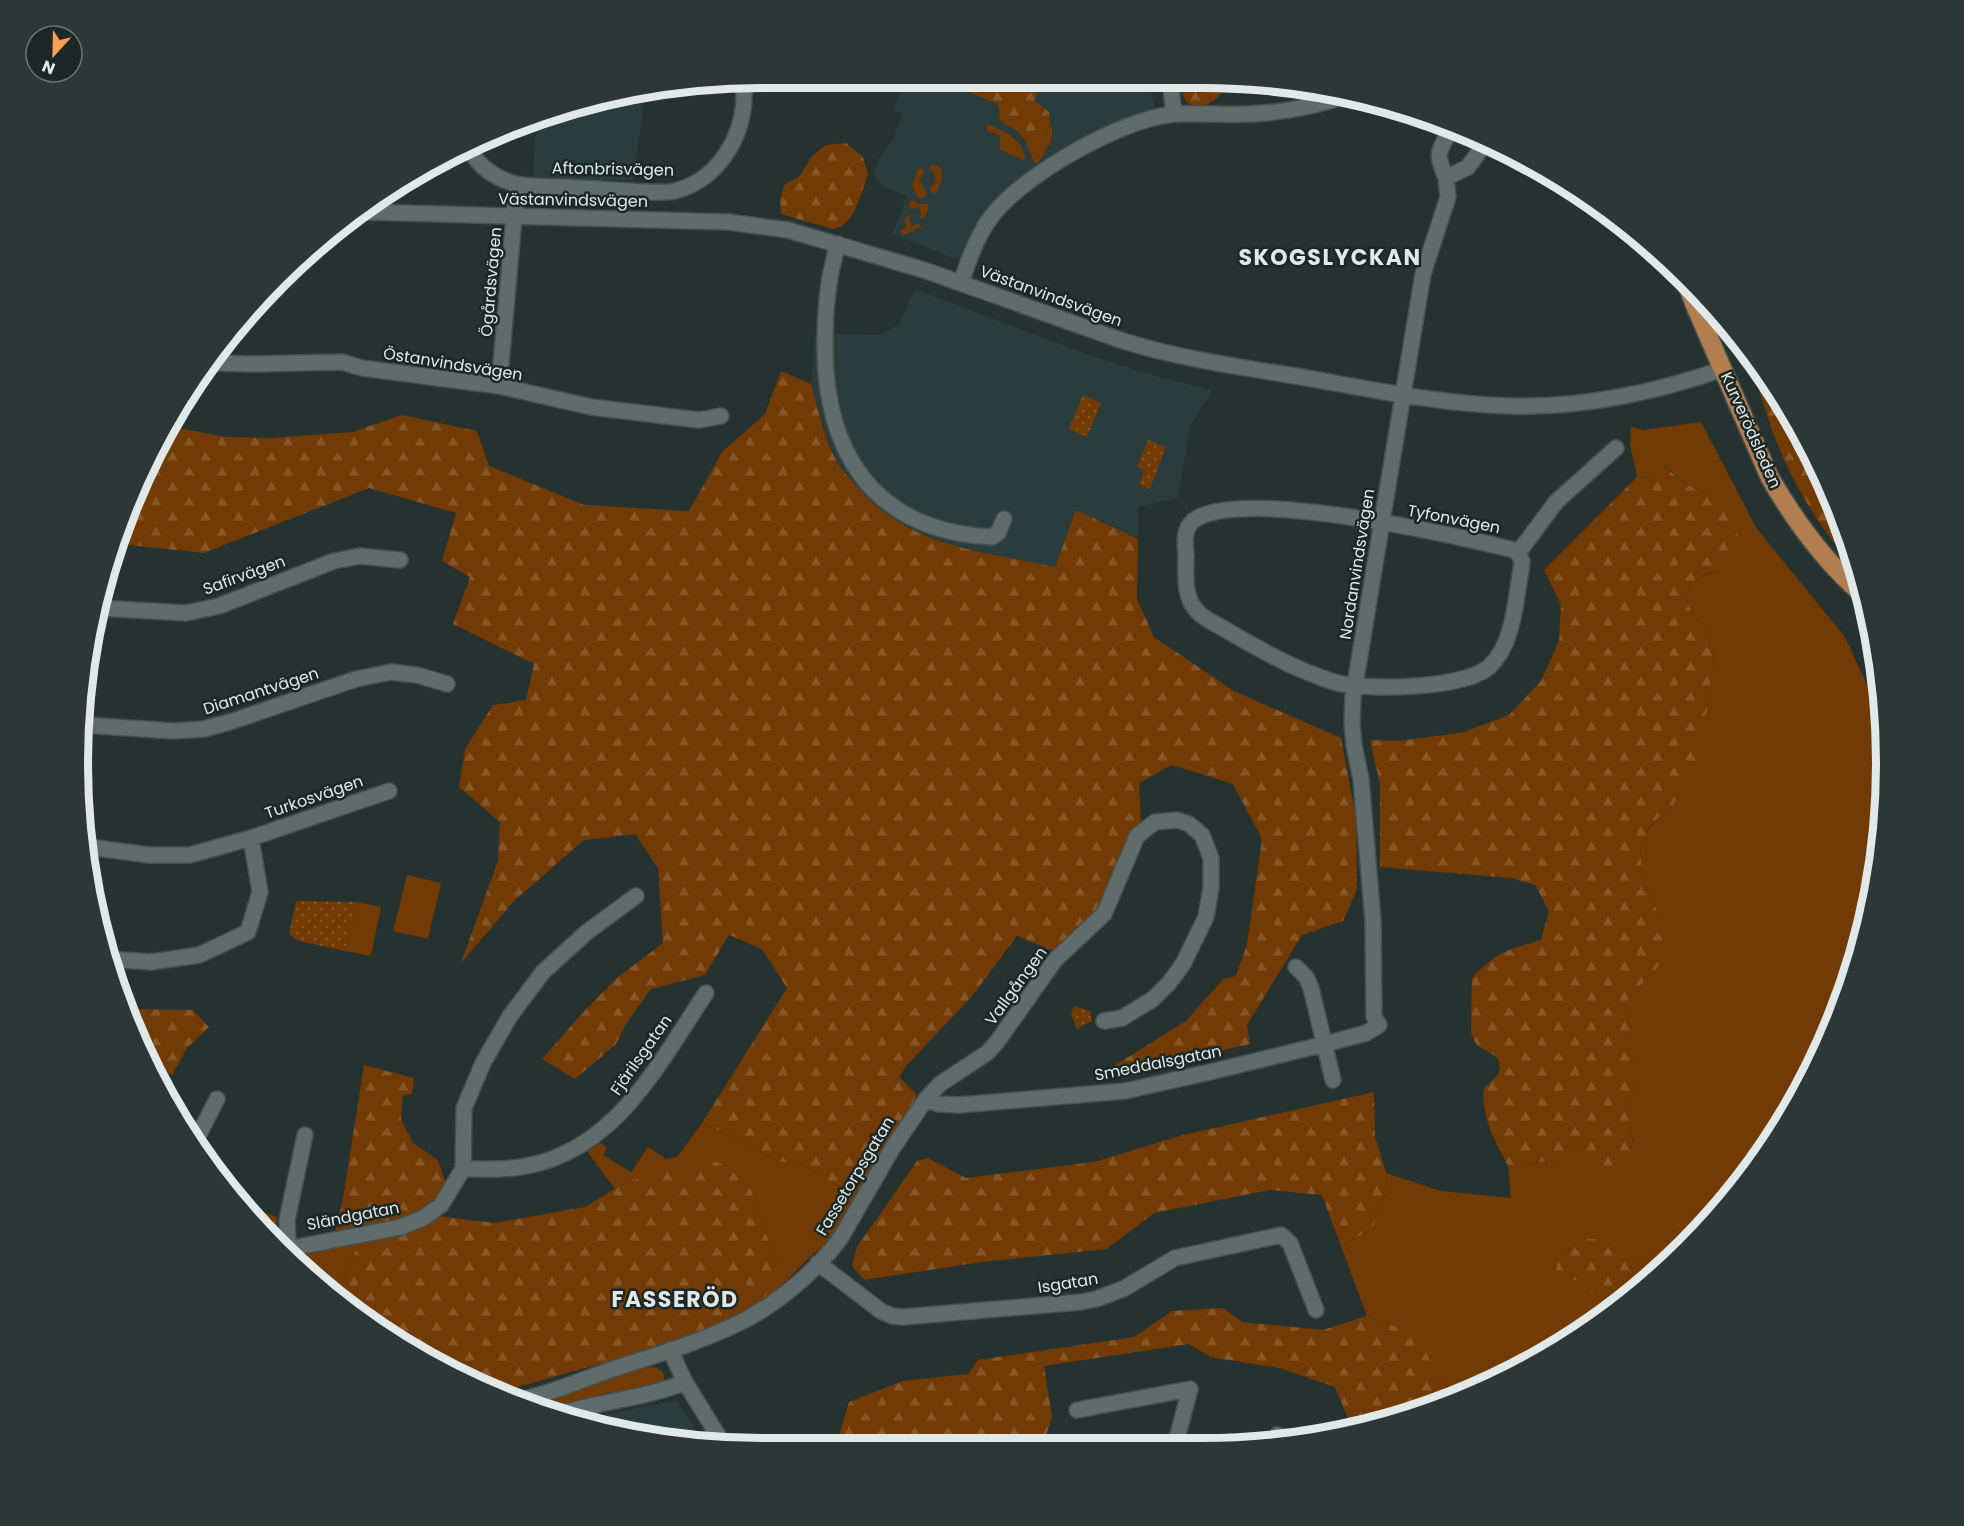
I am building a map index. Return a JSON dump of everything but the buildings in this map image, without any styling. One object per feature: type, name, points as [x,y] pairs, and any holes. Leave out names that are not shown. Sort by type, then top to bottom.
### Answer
[{"type":"main road","name":"Kurverödsleden","points":[[1694,303],[1762,462],[1785,504],[1815,544],[1852,585]]},
{"type":"street","points":[[1171,88],[1174,114]]},
{"type":"street","name":"Aftonbrisvägen","points":[[517,184],[651,192],[673,192],[688,187],[702,180],[712,171],[731,146],[743,109],[744,89]]},
{"type":"street","points":[[961,282],[978,240],[991,218],[1005,201],[1029,180],[1111,134],[1133,125],[1174,114],[1275,112],[1328,100]]},
{"type":"street","name":"Nordanvindsvägen","points":[[1377,1021],[1373,921],[1361,779],[1352,723],[1402,394],[1425,268],[1448,197],[1446,178],[1438,156],[1440,147],[1447,135]]},
{"type":"street","points":[[1446,178],[1468,167],[1480,150]]},
{"type":"street","points":[[473,154],[479,163],[489,171],[517,184]]},
{"type":"street","name":"Ögårdsvägen","points":[[499,386],[517,184]]},
{"type":"street","name":"Västanvindsvägen","points":[[374,212],[728,222],[789,230],[961,282],[1156,351],[1227,365],[1459,402],[1546,406],[1620,398],[1678,385],[1723,369]]},
{"type":"street","points":[[838,244],[825,300],[824,362],[827,394],[834,425],[858,471],[877,494],[893,507],[931,526],[952,533],[992,537],[998,533],[1004,519]]},
{"type":"street","name":"Östanvindsvägen","points":[[220,363],[342,362],[362,368],[499,386],[591,407],[699,420],[721,416]]},
{"type":"street","points":[[1518,553],[1556,502],[1616,448]]},
{"type":"street","name":"Tyfonvägen","points":[[1228,510],[1303,510],[1382,523],[1448,534],[1514,550],[1518,553],[1522,561],[1521,570],[1507,641],[1488,668],[1463,680],[1431,686],[1356,685],[1335,682],[1274,658],[1197,611],[1187,592],[1186,532],[1193,521],[1205,514],[1228,510]]},
{"type":"street","name":"Safirvägen","points":[[106,608],[186,613],[219,606],[334,561],[360,556],[400,560]]},
{"type":"street","name":"Diamantvägen","points":[[90,725],[174,731],[204,729],[356,679],[391,672],[417,675],[447,684]]},
{"type":"street","name":"Turkosvägen","points":[[94,848],[149,855],[189,855],[251,838],[389,791]]},
{"type":"street","name":"Vallgången","points":[[926,1099],[940,1084],[987,1053],[998,1042],[1054,960],[1104,914],[1137,836],[1155,822],[1178,820],[1189,824],[1202,835],[1211,858],[1211,888],[1206,917],[1183,964],[1153,999],[1122,1018],[1104,1021]]},
{"type":"street","points":[[118,960],[151,962],[199,955],[248,932],[260,892],[251,838]]},
{"type":"street","points":[[463,1169],[464,1108],[483,1063],[510,1016],[543,972],[587,932],[636,897]]},
{"type":"street","points":[[1296,967],[1306,977],[1311,988],[1333,1080]]},
{"type":"street","name":"Fjärilsgatan","points":[[463,1169],[514,1168],[549,1160],[590,1140],[622,1113],[642,1088],[706,993]]},
{"type":"street","name":"Smeddalsgatan","points":[[926,1099],[938,1104],[959,1105],[1125,1091],[1366,1033],[1377,1021]]},
{"type":"street","points":[[199,1134],[217,1099]]},
{"type":"street","name":"Fassetorpsgatan","points":[[531,1396],[670,1350],[736,1324],[752,1316],[778,1297],[818,1263],[840,1239],[892,1149],[926,1099]]},
{"type":"street","points":[[286,1240],[287,1220],[305,1135]]},
{"type":"street","name":"Sländgatan","points":[[294,1247],[401,1227],[423,1218],[441,1205],[463,1169]]},
{"type":"street","name":"Isgatan","points":[[818,1263],[881,1311],[892,1316],[903,1317],[1096,1299],[1123,1289],[1175,1258],[1281,1235],[1290,1243],[1316,1310]]},
{"type":"street","points":[[670,1350],[685,1382],[718,1436]]},
{"type":"street","points":[[572,1410],[666,1390],[685,1382]]},
{"type":"street","points":[[1077,1410],[1190,1389],[1177,1438]]},
{"type":"shaded area","points":[[901,88],[960,88],[968,91],[983,88],[1151,88],[1155,110],[1087,139],[1016,181],[961,261],[892,234],[907,196],[884,187],[873,175],[879,159],[892,141],[902,116],[894,107]]},
{"type":"shaded area","points":[[644,99],[633,181],[533,177],[536,129],[588,111]]},
{"type":"shaded area","points":[[915,289],[1091,356],[1158,377],[1212,390],[1190,426],[1178,498],[1138,507],[1138,539],[1076,510],[1056,567],[952,547],[918,534],[889,517],[862,493],[837,462],[822,424],[811,384],[815,334],[879,335],[899,325]]},
{"type":"shaded area","points":[[677,1400],[698,1434],[631,1425],[595,1417]]},
{"type":"green space","points":[[959,88],[1040,88],[1034,100],[1049,112],[1050,124],[1042,140],[1025,140],[1019,132],[999,120],[998,104]]},
{"type":"green space","points":[[1181,88],[1224,89],[1217,98],[1200,109],[1186,102]]},
{"type":"green space","points":[[988,124],[1007,133],[1018,142],[1024,153],[1025,161],[1000,150],[1000,136],[986,130]]},
{"type":"green space","points":[[1050,124],[1051,139],[1047,149],[1035,164],[1025,140],[1042,140]]},
{"type":"green space","points":[[846,143],[863,157],[868,174],[856,207],[847,222],[833,229],[781,214],[780,199],[785,184],[800,176],[811,157],[826,145]]},
{"type":"green space","points":[[932,164],[941,168],[942,179],[937,192],[933,194],[929,189],[936,181],[933,171],[929,169]]},
{"type":"green space","points":[[918,169],[925,171],[919,179],[926,192],[922,199],[918,198],[912,186]]},
{"type":"green space","points":[[914,200],[918,204],[928,204],[929,209],[923,219],[920,218],[921,213],[918,207],[909,208],[910,202]]},
{"type":"green space","points":[[908,214],[911,226],[919,224],[922,227],[903,235],[900,231],[906,227],[905,220]]},
{"type":"green space","points":[[781,371],[811,384],[828,443],[837,462],[845,472],[874,504],[897,521],[946,543],[1055,567],[1076,510],[1138,539],[1137,599],[1154,637],[1234,691],[1341,738],[1356,818],[1357,889],[1343,921],[1302,935],[1247,1025],[1250,1044],[1115,1075],[1114,1066],[1186,1021],[1223,979],[1236,976],[1247,944],[1262,839],[1233,784],[1172,765],[1139,783],[1141,823],[1132,833],[1099,912],[1053,951],[1017,936],[972,996],[907,1065],[899,1077],[916,1094],[914,1104],[857,1198],[801,1163],[779,1162],[745,1142],[702,1123],[787,988],[762,949],[729,935],[705,975],[651,989],[626,1024],[616,1044],[575,1079],[542,1059],[618,977],[663,943],[658,868],[635,834],[584,840],[514,901],[461,963],[498,861],[500,822],[459,787],[465,749],[493,705],[526,700],[534,664],[453,624],[470,577],[442,561],[456,513],[369,488],[204,553],[125,545],[158,465],[178,428],[225,437],[271,438],[352,432],[402,415],[477,431],[489,466],[584,505],[689,511],[722,452],[765,414]]},
{"type":"green space","points":[[1755,378],[1806,465],[1842,552],[1807,504],[1774,435]]},
{"type":"green space","points":[[1083,395],[1101,403],[1087,437],[1069,429]]},
{"type":"green space","points":[[1701,422],[1757,529],[1845,637],[1868,687],[1871,689],[1876,763],[1870,851],[1863,895],[1840,980],[1806,1061],[1762,1138],[1708,1208],[1703,1213],[1690,1211],[1661,1245],[1638,1258],[1582,1239],[1573,1248],[1558,1255],[1603,1305],[1538,1347],[1499,1368],[1449,1390],[1437,1378],[1418,1335],[1367,1316],[1341,1246],[1374,1228],[1377,1205],[1387,1194],[1386,1173],[1441,1191],[1511,1198],[1508,1166],[1557,1160],[1567,1146],[1577,1141],[1584,1147],[1633,1141],[1629,1109],[1636,1085],[1636,1072],[1625,1004],[1635,988],[1651,976],[1661,919],[1643,882],[1640,848],[1648,829],[1674,804],[1707,711],[1714,659],[1707,630],[1695,617],[1685,600],[1689,588],[1695,581],[1714,572],[1710,494],[1686,485],[1664,465],[1653,478],[1637,477],[1630,445],[1631,427],[1643,430]]},
{"type":"green space","points":[[1148,440],[1166,447],[1150,489],[1139,485],[1145,470],[1137,467]]},
{"type":"green space","points":[[1663,465],[1686,485],[1710,494],[1731,514],[1741,546],[1731,565],[1696,580],[1685,600],[1695,617],[1707,630],[1714,659],[1697,764],[1674,804],[1648,828],[1640,848],[1643,882],[1661,919],[1665,937],[1663,959],[1651,976],[1635,989],[1625,1004],[1636,1072],[1636,1085],[1629,1112],[1632,1146],[1627,1159],[1612,1171],[1595,1171],[1585,1159],[1584,1147],[1577,1141],[1567,1146],[1558,1160],[1508,1166],[1490,1128],[1485,1109],[1484,1088],[1498,1074],[1500,1065],[1495,1056],[1477,1044],[1471,1033],[1472,978],[1503,953],[1541,940],[1549,911],[1535,885],[1511,878],[1380,867],[1380,784],[1370,740],[1399,741],[1464,732],[1509,715],[1541,681],[1559,641],[1561,605],[1544,570],[1637,477],[1653,478]]},
{"type":"green space","points":[[407,875],[441,883],[428,939],[393,931]]},
{"type":"green space","points":[[296,901],[357,902],[345,951],[299,941],[289,934]]},
{"type":"green space","points":[[357,902],[381,907],[371,956],[345,951]]},
{"type":"green space","points":[[1074,1006],[1090,1011],[1092,1021],[1077,1029],[1071,1014]]},
{"type":"green space","points":[[135,1009],[193,1010],[209,1027],[187,1048],[172,1075],[164,1072]]},
{"type":"green space","points":[[364,1065],[414,1078],[412,1094],[403,1096],[401,1119],[413,1143],[438,1160],[446,1184],[432,1205],[418,1215],[335,1232],[343,1199]]},
{"type":"green space","points":[[1374,1092],[1375,1137],[1386,1173],[1387,1194],[1377,1205],[1374,1228],[1341,1246],[1322,1195],[1270,1190],[1154,1213],[1107,1249],[982,1262],[864,1280],[852,1266],[857,1247],[917,1161],[928,1158],[966,1178],[1094,1162],[1183,1135]]},
{"type":"green space","points":[[702,1123],[745,1142],[779,1162],[801,1163],[857,1198],[830,1242],[812,1255],[773,1294],[755,1307],[779,1265],[751,1189],[728,1167],[718,1162],[628,1181],[615,1189],[586,1150],[601,1143],[607,1148],[603,1155],[631,1172],[648,1147],[666,1159],[677,1157]]},
{"type":"green space","points":[[707,1162],[718,1162],[728,1167],[751,1189],[779,1265],[774,1286],[755,1307],[707,1331],[664,1346],[511,1388],[465,1368],[426,1347],[388,1324],[340,1288],[359,1243],[416,1229],[439,1216],[494,1223],[585,1207],[628,1181]]},
{"type":"green space","points":[[258,1210],[277,1217],[276,1229]]},
{"type":"green space","points":[[1690,1211],[1703,1213],[1646,1270],[1602,1305],[1581,1282],[1556,1274],[1558,1255],[1573,1248],[1582,1238],[1602,1240],[1638,1258],[1661,1245]]},
{"type":"green space","points":[[359,1243],[340,1288],[300,1253]]},
{"type":"green space","points":[[1223,1308],[1242,1322],[1323,1330],[1367,1316],[1419,1335],[1437,1378],[1449,1390],[1418,1402],[1349,1421],[1335,1387],[1279,1368],[1210,1357],[1189,1344],[1044,1366],[1052,1417],[1045,1438],[838,1438],[849,1402],[903,1381],[968,1374],[978,1360],[1134,1337],[1172,1311]]},
{"type":"green space","points":[[645,1367],[657,1368],[663,1372],[662,1386],[568,1409],[542,1401]]},
{"type":"district","name":"SKOGSLYCKAN","points":[[1330,257]]},
{"type":"district","name":"FASSERÖD","points":[[675,1299]]}]
